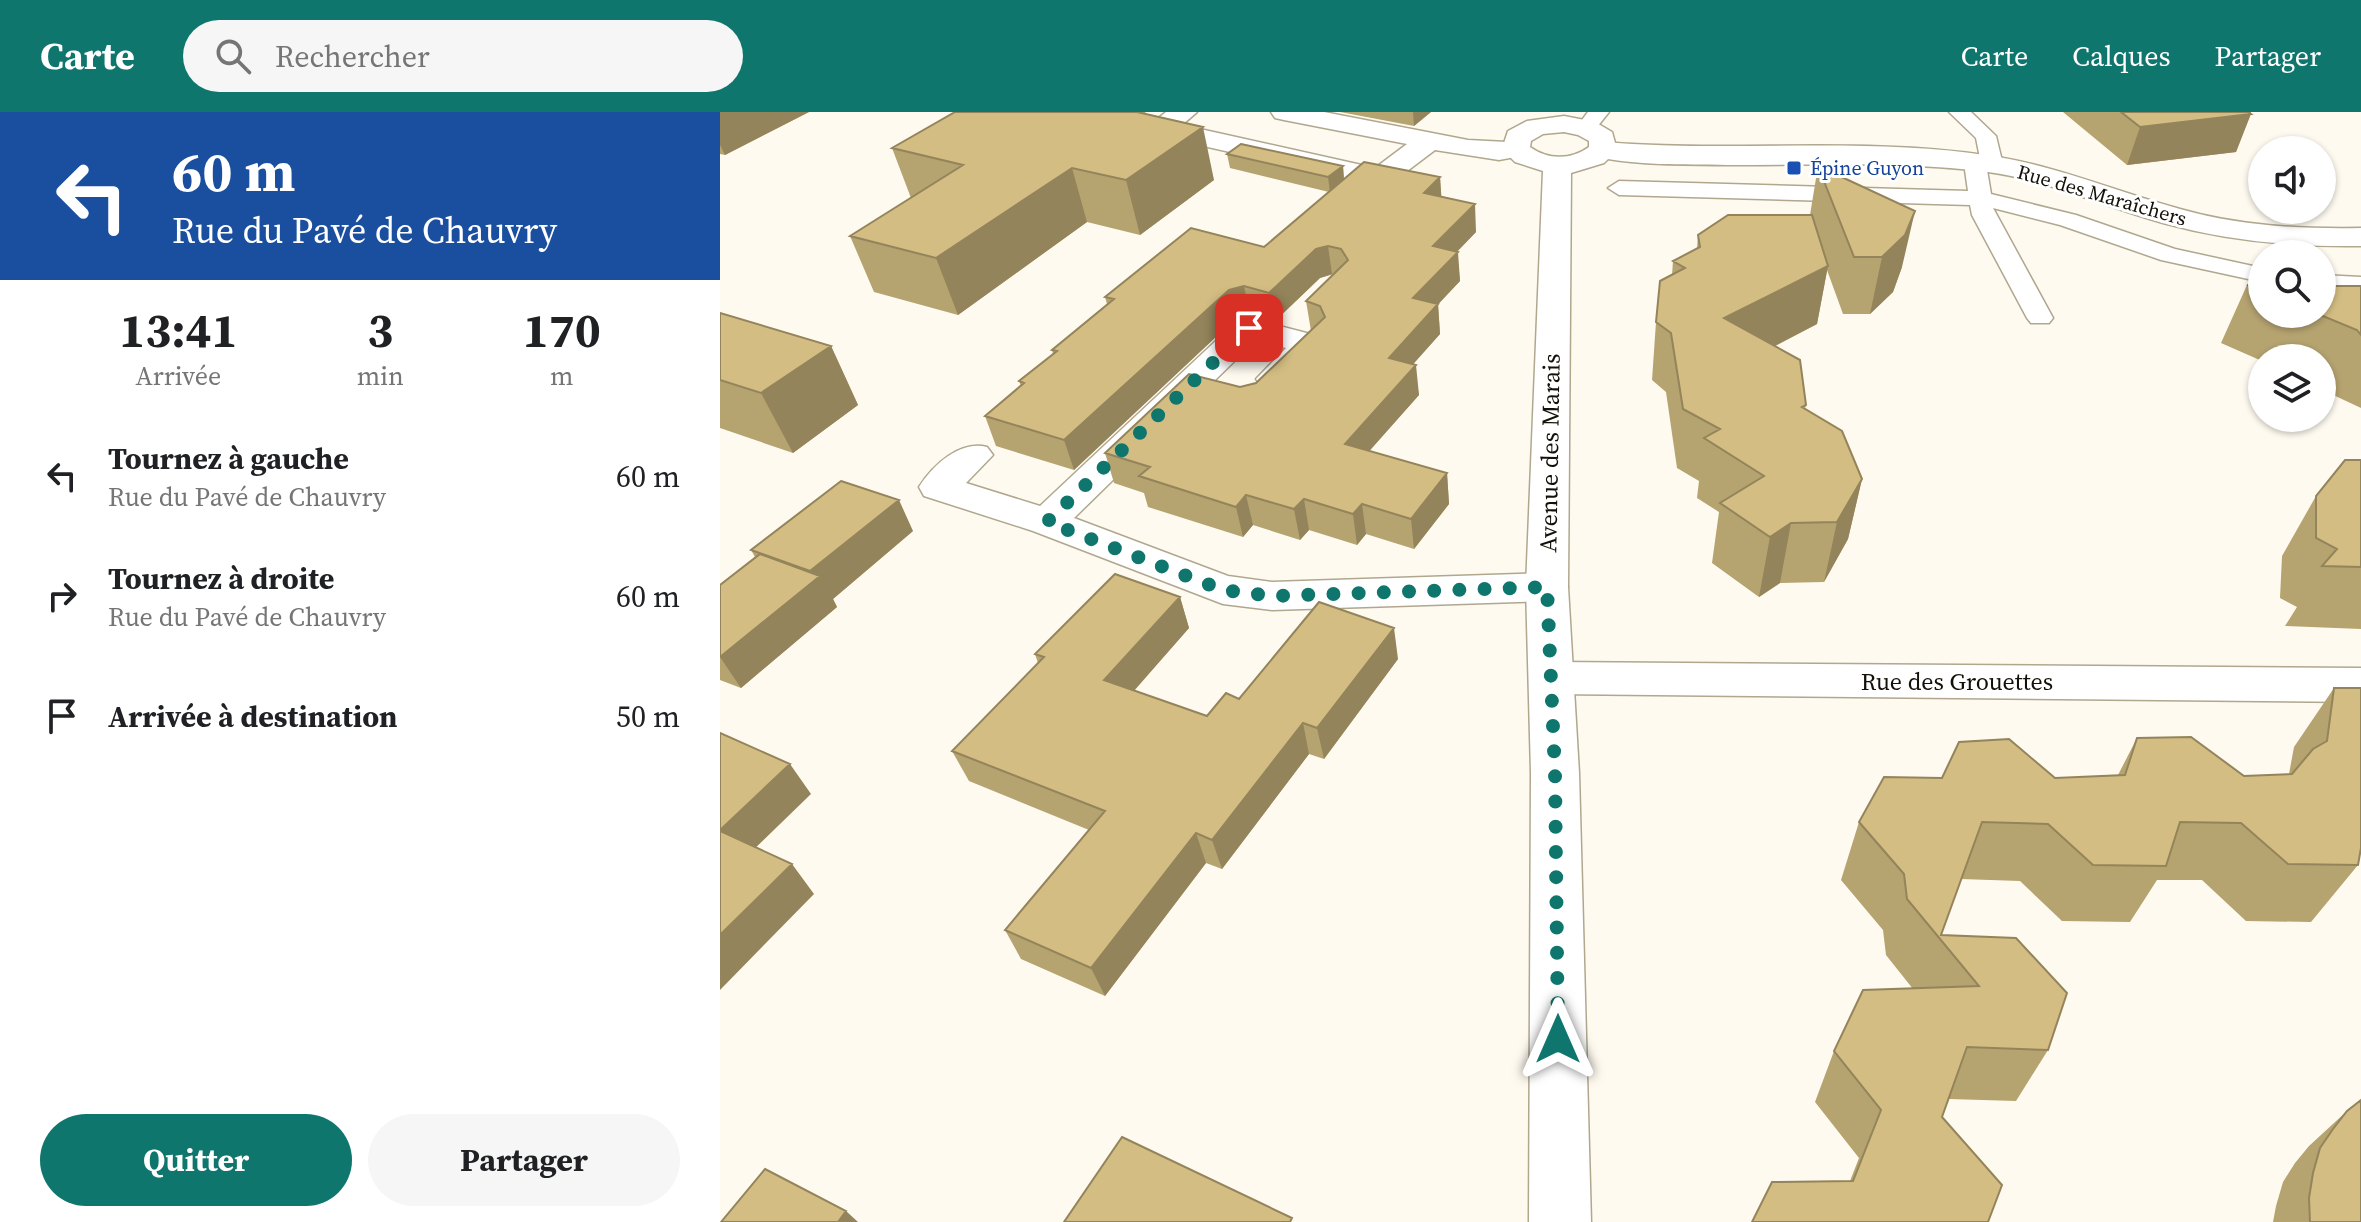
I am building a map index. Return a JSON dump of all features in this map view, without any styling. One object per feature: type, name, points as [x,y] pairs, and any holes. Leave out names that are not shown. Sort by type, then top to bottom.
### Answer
[{"type":"street","points":[[1184,112],[1159,128],[1380,178],[1430,140]]},
{"type":"street","points":[[1284,112],[1499,152],[1516,149],[1531,160],[1579,132]]},
{"type":"street","points":[[1516,149],[1518,137],[1526,131],[1579,132]]},
{"type":"street","name":"Rue des Maraîchers","points":[[1579,132],[1983,164],[2073,182],[2196,223],[2278,238],[2361,237]]},
{"type":"street","name":"Avenue des Marais","points":[[1560,1222],[1553,678],[1547,587],[1579,132]]},
{"type":"street","points":[[1047,522],[1187,387],[1249,328],[1292,326],[1310,344],[1240,401],[1187,387]]},
{"type":"street","points":[[974,455],[938,487],[1047,522],[1223,590],[1272,596],[1547,587]]},
{"type":"street","name":"Rue des Grouettes","points":[[1553,678],[2361,685]]},
{"type":"lane","points":[[1959,112],[1986,136],[1983,215],[2040,318]]},
{"type":"lane","points":[[1619,188],[1902,194],[1982,199],[2068,220],[2169,255],[2248,272]]},
{"type":"lane","points":[[2336,283],[2361,284]]},
{"type":"building","points":[[955,112],[1137,112],[1203,127],[1126,180],[1072,168],[936,258],[850,236],[963,165],[892,148]]},
{"type":"building","points":[[2121,112],[2248,112],[2251,114],[2140,127]]},
{"type":"building","points":[[1241,144],[1343,166],[1328,177],[1227,154]]},
{"type":"building","points":[[1364,162],[1440,177],[1424,193],[1475,204],[1433,246],[1458,252],[1413,298],[1438,304],[1389,358],[1416,365],[1345,444],[1447,473],[1411,519],[1362,504],[1353,514],[1304,499],[1294,509],[1246,495],[1236,507],[1139,476],[1150,467],[1105,453],[1189,374],[1240,387],[1256,383],[1325,317],[1320,306],[1306,301],[1348,260],[1341,249],[1328,246],[1316,249],[1269,293],[1244,286],[1229,290],[1064,440],[985,416],[1024,383],[1019,381],[1057,351],[1052,350],[1114,299],[1105,297],[1191,228],[1264,247]]},
{"type":"building","points":[[1818,166],[1915,211],[1905,235],[1882,257],[1854,257]]},
{"type":"building","points":[[1728,215],[1812,215],[1828,266],[1724,318],[1800,360],[1806,405],[1802,407],[1842,431],[1862,479],[1837,522],[1791,523],[1770,537],[1720,503],[1764,476],[1704,438],[1720,429],[1683,409],[1671,333],[1656,322],[1660,281],[1685,268],[1673,261],[1700,247],[1698,235]]},
{"type":"building","points":[[2336,286],[2361,286],[2361,335],[2357,330],[2336,321]]},
{"type":"building","points":[[720,313],[831,346],[761,393],[720,380]]},
{"type":"building","points":[[2345,460],[2361,460],[2361,567],[2322,566],[2337,549],[2316,538],[2316,496]]},
{"type":"building","points":[[841,481],[899,500],[810,571],[751,550]]},
{"type":"building","points":[[760,554],[820,576],[720,657],[720,585]]},
{"type":"building","points":[[1115,574],[1180,597],[1104,680],[1207,716],[1226,693],[1239,699],[1319,602],[1394,628],[1317,728],[1303,723],[1212,840],[1196,833],[1091,968],[1005,930],[1105,811],[952,751],[1044,657],[1035,654]]},
{"type":"building","points":[[2334,688],[2361,688],[2361,848],[2358,865],[2288,864],[2241,823],[2180,822],[2166,866],[2093,865],[2048,824],[1982,822],[1941,935],[2016,938],[2067,993],[2048,1050],[1967,1047],[1942,1117],[2002,1185],[1988,1222],[1752,1222],[1772,1182],[1853,1181],[1881,1110],[1834,1051],[1863,990],[1979,986],[1907,899],[1904,874],[1859,822],[1884,777],[1942,778],[1959,742],[2009,739],[2055,778],[2125,775],[2137,738],[2191,737],[2244,776],[2292,774],[2313,749],[2327,741]]},
{"type":"building","points":[[720,733],[790,764],[720,830]]},
{"type":"building","points":[[720,831],[792,864],[720,935]]},
{"type":"building","points":[[2361,1100],[2361,1222],[2310,1222],[2309,1198],[2320,1148],[2347,1111]]},
{"type":"building","points":[[1122,1137],[1292,1218],[1290,1222],[1064,1222]]},
{"type":"building","points":[[765,1169],[846,1211],[838,1222],[721,1222]]},
{"type":"place","name":"Épine Guyon","points":[[1794,168]]},
{"type":"route","points":[[1249,328],[1047,522],[1223,590],[1272,596],[1547,587],[1553,678],[1558,1039]]}]
